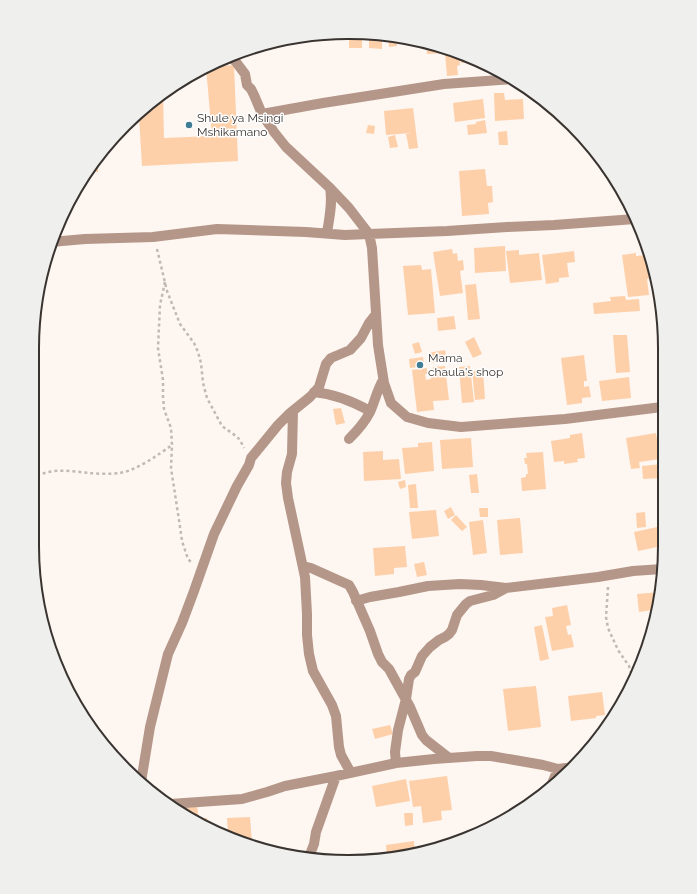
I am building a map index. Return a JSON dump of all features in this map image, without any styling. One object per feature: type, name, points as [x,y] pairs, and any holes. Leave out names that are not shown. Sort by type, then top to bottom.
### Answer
[{"type":"street","points":[[235,61],[245,74],[247,85],[251,89],[262,114],[274,132],[286,147],[349,208],[369,234],[372,248],[378,345],[383,380],[391,403],[407,417],[428,423],[461,427],[564,419],[658,407]]},
{"type":"street","points":[[262,114],[444,84],[502,80]]},
{"type":"street","points":[[327,233],[331,204],[330,188]]},
{"type":"street","points":[[58,241],[153,237],[217,229],[345,235],[447,231],[629,219]]},
{"type":"street","points":[[142,776],[150,727],[168,654],[182,623],[214,534],[237,486],[249,465],[251,458],[278,425],[310,397],[319,387],[326,364],[331,358],[350,350],[361,338],[376,314]]},
{"type":"street","points":[[349,439],[370,411],[383,380]]},
{"type":"street","points":[[314,392],[340,397],[370,411]]},
{"type":"street","points":[[293,411],[292,454],[286,482],[305,577],[309,654],[313,671],[332,705],[336,716],[341,755],[351,773]]},
{"type":"street","points":[[303,566],[311,568],[349,585],[370,631],[378,654],[406,699],[420,730],[426,740],[449,758]]},
{"type":"street","points":[[356,601],[370,597],[433,586],[460,584],[506,588],[633,571],[657,569]]},
{"type":"street","points":[[396,763],[395,752],[398,730],[406,699],[409,679],[415,672],[422,656],[438,640],[449,634],[452,630],[457,614],[470,601],[493,595],[506,588]]},
{"type":"street","points":[[178,803],[242,799],[285,786],[396,763],[449,758],[490,756],[558,769],[563,768]]},
{"type":"street","points":[[556,775],[558,769]]},
{"type":"street","points":[[310,852],[336,776]]},
{"type":"path","points":[[153,237],[167,291],[180,324],[194,343],[198,352],[207,398],[222,426],[240,440],[244,447],[249,465]]},
{"type":"path","points":[[165,282],[160,306],[158,348],[163,380],[164,409],[171,428],[171,468],[182,541],[188,559],[200,574]]},
{"type":"path","points":[[39,476],[60,470],[91,474],[120,473],[143,464],[172,445]]},
{"type":"path","points":[[610,575],[606,606],[608,628],[618,650],[629,666],[631,671]]},
{"type":"building","points":[[349,39],[362,40],[362,48],[349,48]]},
{"type":"building","points":[[369,40],[382,41],[382,49],[369,48]]},
{"type":"building","points":[[389,42],[397,43],[397,46],[389,47]]},
{"type":"building","points":[[427,49],[441,53],[427,54]]},
{"type":"building","points":[[445,54],[460,60],[460,65],[457,66],[458,75],[447,76]]},
{"type":"building","points":[[234,65],[238,161],[142,166],[139,121],[163,101],[164,138],[212,136],[207,74],[224,66]]},
{"type":"building","points":[[494,93],[504,93],[505,100],[523,99],[524,119],[495,121]]},
{"type":"building","points":[[483,99],[485,118],[455,122],[453,103]]},
{"type":"building","points":[[413,108],[418,148],[409,149],[406,134],[411,133],[386,135],[384,111]]},
{"type":"building","points":[[485,120],[487,133],[468,135],[467,125],[476,124],[476,122]]},
{"type":"building","points":[[368,125],[375,126],[374,134],[366,133]]},
{"type":"building","points":[[507,131],[508,145],[499,145],[498,132]]},
{"type":"building","points":[[395,135],[398,147],[390,148],[388,137]]},
{"type":"building","points":[[485,169],[487,186],[492,186],[493,202],[488,203],[489,214],[462,216],[459,171]]},
{"type":"building","points":[[505,246],[506,271],[475,273],[474,248]]},
{"type":"building","points":[[452,249],[453,254],[457,253],[458,261],[463,260],[464,270],[460,271],[463,293],[440,296],[433,252]]},
{"type":"building","points":[[519,250],[519,255],[539,253],[542,280],[510,283],[506,251]]},
{"type":"building","points":[[574,251],[575,262],[567,263],[569,277],[559,278],[559,282],[546,284],[542,255]]},
{"type":"building","points":[[636,253],[636,256],[644,255],[650,278],[647,279],[649,295],[628,297],[622,255]]},
{"type":"building","points":[[421,265],[422,270],[431,269],[435,313],[408,315],[403,266]]},
{"type":"building","points":[[476,284],[480,319],[468,320],[465,285]]},
{"type":"building","points":[[625,296],[626,300],[639,299],[640,311],[594,314],[593,303],[611,301],[610,297]]},
{"type":"building","points":[[454,316],[456,329],[438,331],[437,318]]},
{"type":"building","points":[[613,335],[627,335],[630,372],[616,373]]},
{"type":"building","points":[[474,337],[482,354],[473,358],[465,342]]},
{"type":"building","points":[[419,342],[422,352],[415,354],[412,344]]},
{"type":"building","points":[[445,350],[447,360],[429,363],[428,353]]},
{"type":"building","points":[[584,355],[587,381],[584,381],[584,387],[589,386],[591,397],[582,398],[582,403],[567,405],[561,358]]},
{"type":"building","points":[[423,357],[424,366],[410,368],[409,359]]},
{"type":"building","points":[[445,366],[449,400],[433,401],[434,410],[417,412],[412,370],[427,368],[427,374],[425,374],[426,380],[431,379],[430,374],[434,374],[433,367]]},
{"type":"building","points":[[470,366],[474,402],[462,403],[459,367]]},
{"type":"building","points":[[483,370],[485,399],[475,400],[472,371]]},
{"type":"building","points":[[629,377],[631,398],[602,401],[599,381]]},
{"type":"building","points":[[341,408],[345,423],[336,425],[333,409]]},
{"type":"building","points":[[582,433],[585,458],[577,459],[578,462],[564,464],[564,461],[554,462],[551,441],[570,438],[570,435]]},
{"type":"building","points":[[656,433],[658,459],[639,462],[640,468],[631,469],[626,438]]},
{"type":"building","points":[[471,438],[473,467],[442,469],[440,440]]},
{"type":"building","points":[[432,442],[434,471],[405,474],[402,448],[418,447],[418,443]]},
{"type":"building","points":[[383,451],[383,460],[399,459],[401,479],[364,481],[363,452]]},
{"type":"building","points":[[543,452],[546,489],[522,491],[521,478],[526,477],[526,474],[528,474],[527,464],[525,464],[524,458],[527,458],[526,453]]},
{"type":"building","points":[[658,464],[658,478],[643,479],[642,466]]},
{"type":"building","points":[[477,474],[479,493],[471,493],[469,475]]},
{"type":"building","points":[[405,480],[406,487],[400,489],[398,482]]},
{"type":"building","points":[[416,484],[418,508],[410,508],[408,485]]},
{"type":"building","points":[[451,507],[455,515],[448,519],[444,511]]},
{"type":"building","points":[[479,508],[488,508],[488,517],[480,517]]},
{"type":"building","points":[[436,510],[439,536],[412,539],[409,512]]},
{"type":"building","points":[[645,512],[646,527],[637,528],[636,513]]},
{"type":"building","points":[[456,515],[467,527],[462,531],[451,520]]},
{"type":"building","points":[[520,518],[523,553],[500,555],[497,520]]},
{"type":"building","points":[[483,520],[487,553],[473,555],[469,522]]},
{"type":"building","points":[[658,527],[658,547],[638,551],[634,532]]},
{"type":"building","points":[[405,546],[407,567],[394,568],[394,574],[375,576],[373,548]]},
{"type":"building","points":[[424,562],[427,575],[417,577],[414,564]]},
{"type":"building","points":[[654,593],[651,610],[639,612],[637,594]]},
{"type":"building","points":[[567,605],[571,625],[566,626],[568,635],[571,634],[574,647],[552,651],[545,617],[553,616],[552,608]]},
{"type":"building","points":[[542,625],[549,659],[540,661],[534,627]]},
{"type":"building","points":[[536,686],[541,727],[508,731],[503,689]]},
{"type":"building","points":[[602,692],[605,715],[596,716],[596,718],[571,721],[568,696]]},
{"type":"building","points":[[390,725],[393,734],[375,739],[372,729]]},
{"type":"building","points":[[447,776],[452,810],[441,811],[442,820],[423,823],[421,806],[413,807],[409,781]]},
{"type":"building","points":[[406,779],[410,801],[376,807],[372,786]]},
{"type":"building","points":[[181,805],[197,806],[199,816]]},
{"type":"building","points":[[404,813],[413,813],[413,825],[405,826]]},
{"type":"building","points":[[250,817],[252,840],[228,830],[227,818]]},
{"type":"building","points":[[414,841],[415,848],[387,852],[386,845]]},
{"type":"place","name":"Shule ya Msingi Mshikamano","points":[[189,125]]},
{"type":"place","name":"Mama chaula's shop","points":[[420,365]]}]
